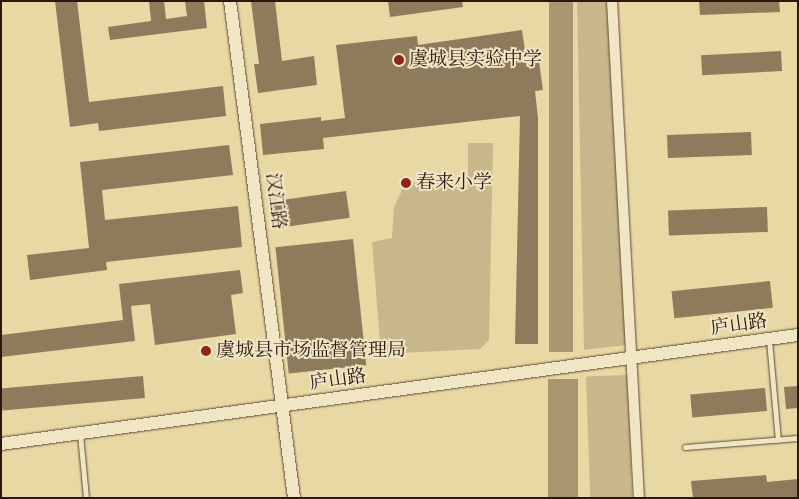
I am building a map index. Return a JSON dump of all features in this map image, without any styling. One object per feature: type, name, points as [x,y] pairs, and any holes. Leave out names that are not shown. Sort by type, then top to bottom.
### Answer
[{"type":"street","name":"汉江路","points":[[230,1],[294,498]]},
{"type":"street","points":[[612,1],[633,360],[638,498]]},
{"type":"street","name":"庐山路","points":[[1,444],[633,360],[798,336]]},
{"type":"lane","points":[[769,339],[778,440]]},
{"type":"lane","points":[[80,433],[86,498]]},
{"type":"lane","points":[[685,447],[798,438]]},
{"type":"shaded area","points":[[549,1],[573,1],[573,352],[549,352]]},
{"type":"shaded area","points":[[577,1],[608,1],[626,345],[584,350]]},
{"type":"shaded area","points":[[468,143],[493,143],[489,340],[480,349],[381,354],[372,242],[392,238],[394,207],[403,188],[424,179],[441,179],[468,190]]},
{"type":"shaded area","points":[[628,375],[632,498],[590,498],[586,376]]},
{"type":"shaded area","points":[[548,379],[578,379],[578,498],[548,498]]},
{"type":"building","points":[[55,1],[77,1],[89,102],[223,86],[226,116],[99,131],[98,123],[70,127]]},
{"type":"building","points":[[149,1],[164,1],[166,19],[187,16],[185,1],[204,1],[207,28],[110,40],[108,27],[151,21]]},
{"type":"building","points":[[251,1],[275,1],[282,61],[314,56],[317,85],[258,93],[254,64],[259,64]]},
{"type":"building","points":[[388,1],[462,1],[463,7],[390,17]]},
{"type":"building","points":[[699,1],[779,1],[780,12],[700,15]]},
{"type":"building","points":[[522,30],[526,57],[538,55],[543,90],[535,91],[538,118],[538,344],[515,344],[520,116],[323,138],[324,149],[263,155],[260,124],[321,117],[321,121],[345,118],[336,45],[417,36],[418,45]]},
{"type":"building","points":[[781,51],[782,71],[702,75],[701,55]]},
{"type":"building","points":[[751,132],[752,155],[668,158],[667,135]]},
{"type":"building","points":[[229,145],[233,175],[102,190],[105,220],[238,206],[242,247],[106,262],[107,270],[30,280],[27,255],[89,248],[80,162]]},
{"type":"building","points":[[346,191],[350,218],[274,228],[270,202]]},
{"type":"building","points":[[767,207],[768,232],[669,235],[668,210]]},
{"type":"building","points":[[353,239],[366,365],[289,373],[275,247]]},
{"type":"building","points":[[240,270],[243,293],[231,295],[236,334],[155,345],[150,304],[131,306],[135,341],[1,357],[1,335],[123,320],[119,284]]},
{"type":"building","points":[[770,281],[773,308],[674,318],[672,291]]},
{"type":"building","points":[[143,376],[145,398],[2,410],[1,388]]},
{"type":"building","points":[[798,386],[798,408],[786,409],[784,387]]},
{"type":"building","points":[[765,388],[767,411],[692,417],[690,395]]},
{"type":"building","points":[[766,475],[767,482],[798,479],[798,498],[693,498],[691,481]]},
{"type":"place","name":"虞城县实验中学","points":[[399,60]]},
{"type":"place","name":"春来小学","points":[[406,183]]},
{"type":"place","name":"虞城县市场监督管理局","points":[[206,351]]}]
